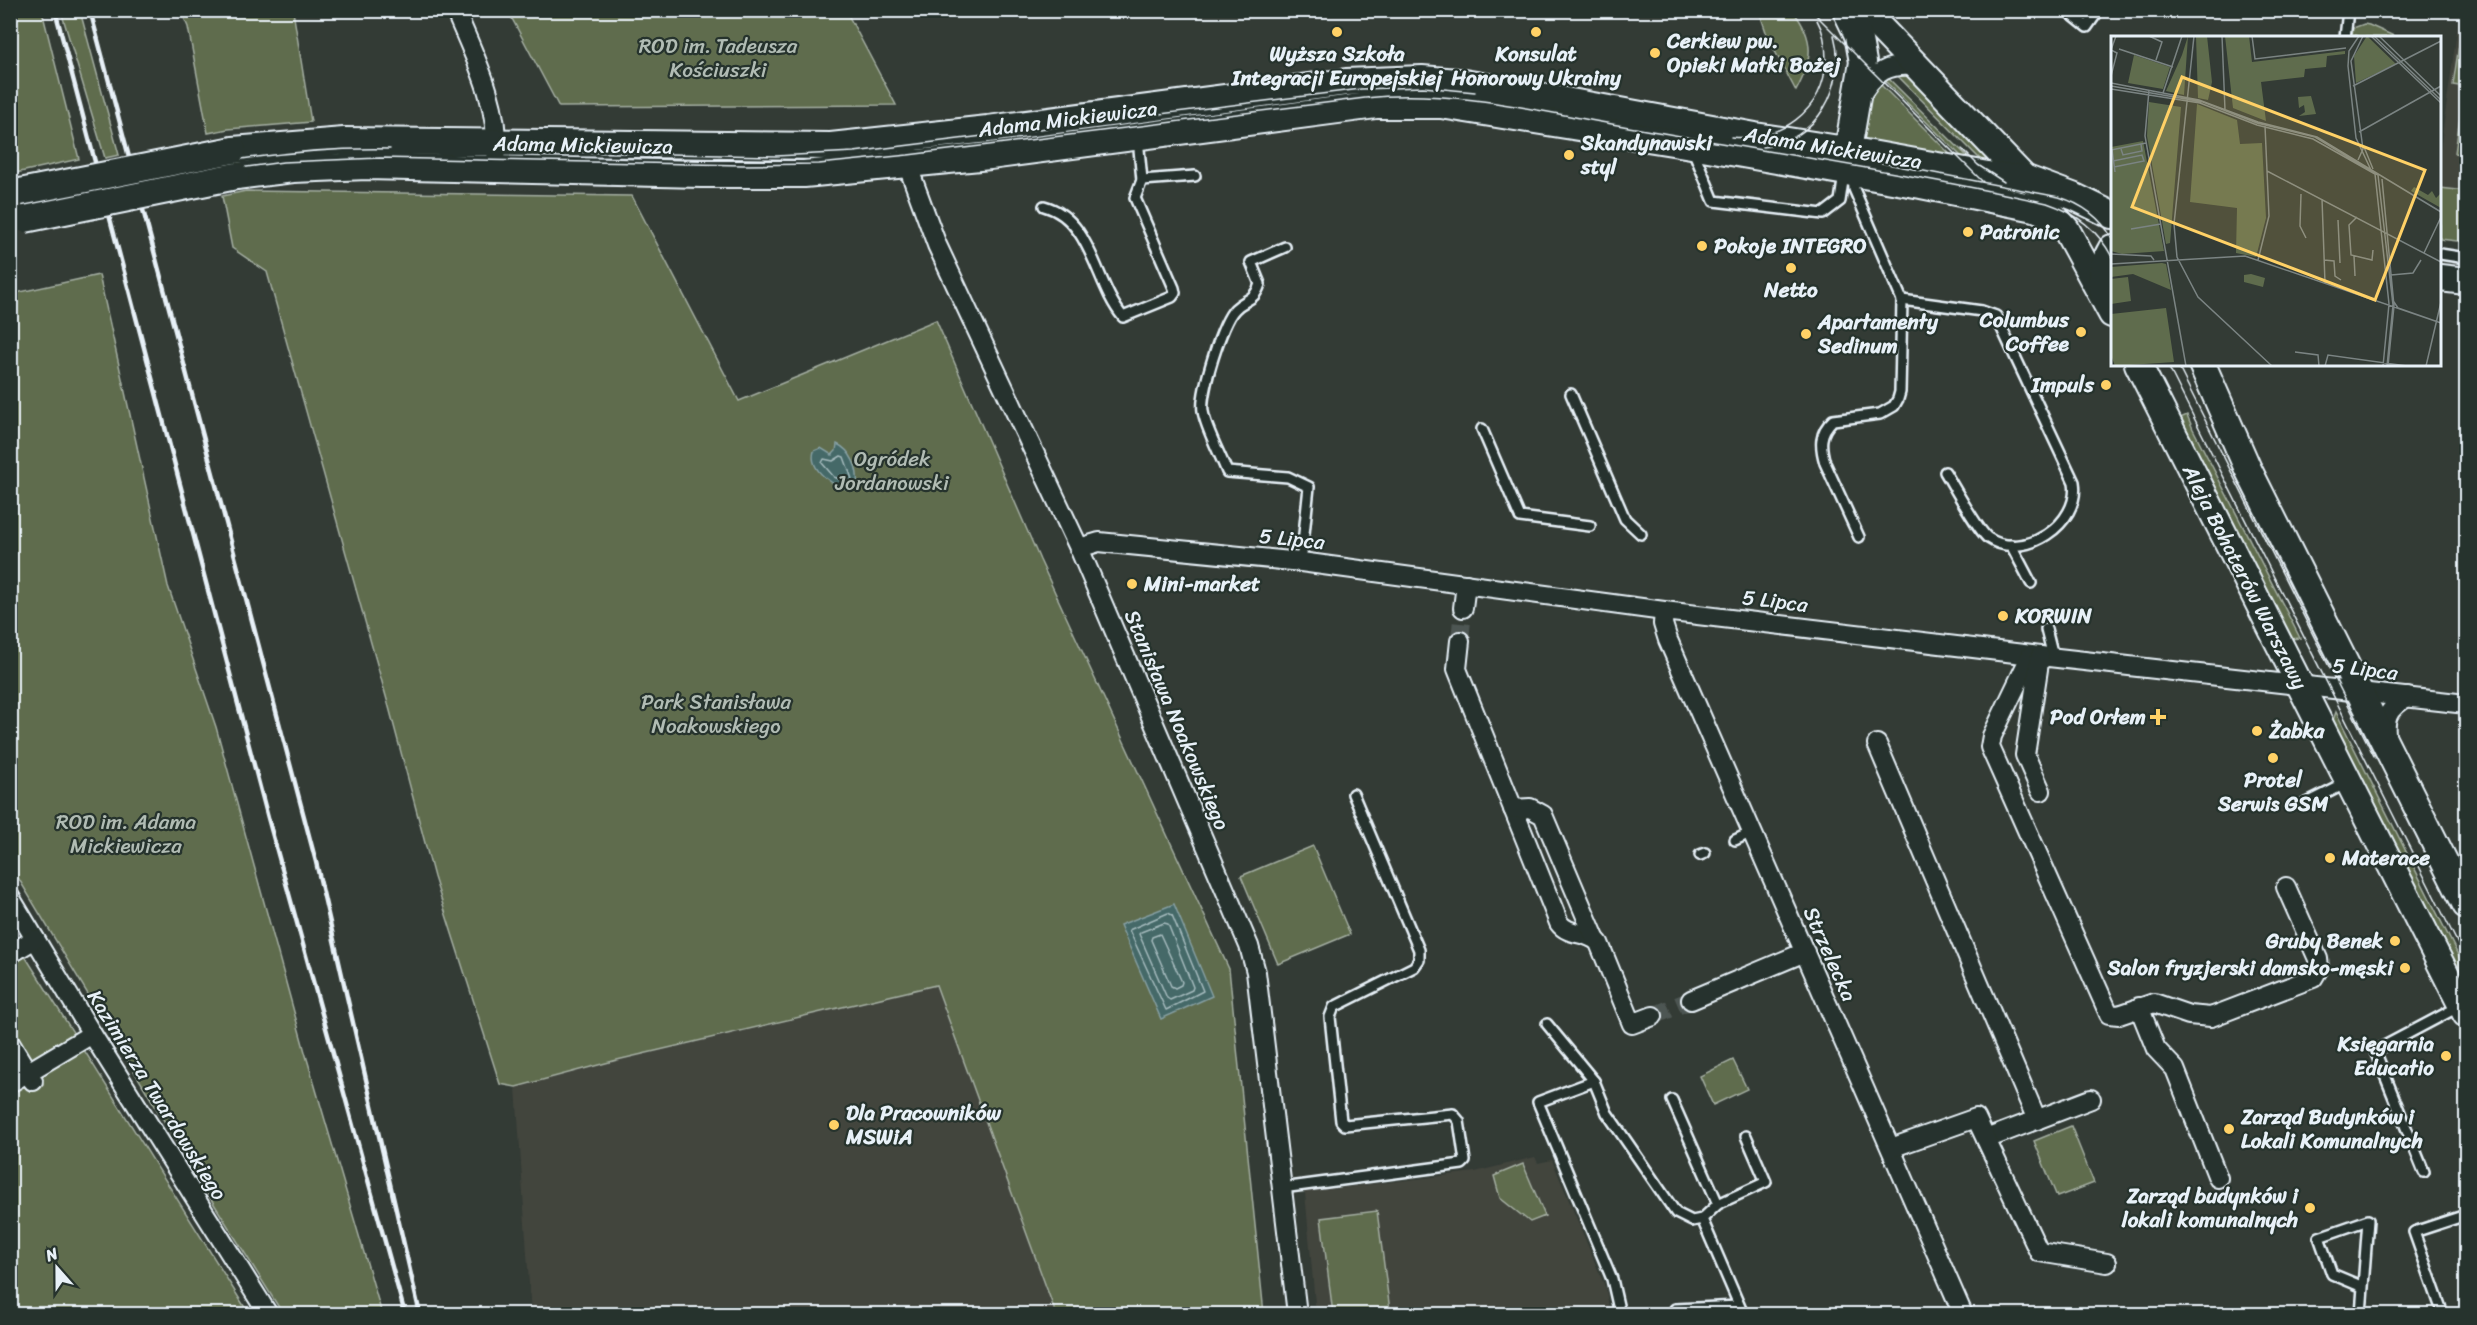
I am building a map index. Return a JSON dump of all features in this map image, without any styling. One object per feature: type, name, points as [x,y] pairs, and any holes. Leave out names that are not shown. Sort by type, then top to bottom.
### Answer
[{"type":"street","points":[[455,10],[493,108],[497,143],[496,170]]},
{"type":"street","points":[[1846,10],[1858,35],[1862,54],[1862,75],[1855,108],[1848,165]]},
{"type":"street","points":[[1863,10],[2024,178]]},
{"type":"street","points":[[1855,108],[1864,90],[1884,70],[1899,64],[1920,68]]},
{"type":"street","name":"Adama Mickiewicza","points":[[15,193],[233,150],[344,141],[795,147],[854,145],[1346,82],[1402,79],[1458,82],[1755,136],[1848,165],[2026,206],[2054,216],[2066,228],[2109,307]]},
{"type":"street","name":"Adama Mickiewicza","points":[[18,221],[236,176],[342,166],[763,175],[828,172],[1137,137],[1350,108],[1401,104],[1462,108],[1690,145],[1848,165],[2024,178],[2074,197],[2111,215]]},
{"type":"street","name":"Stanisława Noakowskiego","points":[[906,138],[909,164],[920,203],[937,245],[1079,548],[1251,953],[1256,972],[1297,1314]]},
{"type":"street","points":[[2109,307],[2101,283],[2102,271],[2111,250]]},
{"type":"street","points":[[2441,278],[2466,281]]},
{"type":"street","name":"Aleja Bohaterów Warszawy","points":[[2139,366],[2464,1009]]},
{"type":"street","points":[[2203,366],[2221,402],[2248,469],[2466,905]]},
{"type":"street","name":"5 Lipca","points":[[1079,548],[1089,544],[1108,543],[1301,562],[1664,611],[2466,704]]},
{"type":"street","points":[[1463,608],[1466,584]]},
{"type":"street","name":"Strzelecka","points":[[1664,611],[1666,635],[1743,836],[1804,952],[1963,1314]]},
{"type":"street","points":[[1460,641],[1457,669],[1559,923],[1568,931],[1595,938]]},
{"type":"street","points":[[2041,656],[2025,755],[2041,791]]},
{"type":"street","points":[[2041,656],[1992,736],[1991,754],[2109,1014],[2119,1015],[2157,1003],[2189,1015],[2211,1017],[2313,978],[2319,968],[2318,959],[2286,887]]},
{"type":"street","points":[[2387,745],[2386,721],[2389,712],[2394,704],[2407,697]]},
{"type":"street","points":[[1877,744],[2037,1120]]},
{"type":"street","points":[[1513,809],[1530,808],[1543,815],[1632,1024],[1653,1016]]},
{"type":"street","name":"Kazimierza Twardowskiego","points":[[10,897],[268,1314]]},
{"type":"street","points":[[10,954],[35,939]]},
{"type":"street","points":[[1691,1000],[1804,952]]},
{"type":"street","points":[[2139,1007],[2156,1050],[2175,1069],[2218,1178]]},
{"type":"street","points":[[10,1083],[31,1077],[93,1034]]},
{"type":"street","points":[[10,1043],[31,1077]]},
{"type":"street","points":[[1986,1139],[2091,1100]]},
{"type":"street","points":[[1891,1148],[1976,1118],[2038,1252],[2107,1263]]},
{"type":"lane","points":[[2066,10],[2087,27],[2099,10]]},
{"type":"lane","points":[[2345,36],[2348,10]]},
{"type":"lane","points":[[1044,206],[1055,209],[1076,229],[1120,314],[1126,317],[1172,297],[1175,293],[1135,198],[1142,180],[1137,137]]},
{"type":"lane","points":[[1690,145],[1714,201],[1823,214],[1840,201],[1848,165]]},
{"type":"lane","points":[[1848,165],[1854,189],[1902,300],[1900,392],[1894,406],[1880,414],[1833,420],[1823,433],[1822,452],[1825,463],[1859,537]]},
{"type":"lane","points":[[1142,180],[1195,176]]},
{"type":"lane","points":[[1286,247],[1251,262],[1260,284],[1256,296],[1234,309],[1220,337],[1203,398],[1203,412],[1227,472],[1288,477],[1309,487],[1301,562]]},
{"type":"lane","points":[[2441,254],[2466,258]]},
{"type":"lane","points":[[1902,300],[1982,310],[1996,316],[2074,482],[2075,500],[2067,517],[2058,527],[2036,540],[2011,545],[1999,543],[1987,538],[1945,472]]},
{"type":"lane","points":[[1571,394],[1625,519],[1641,534]]},
{"type":"lane","points":[[1482,429],[1520,517],[1590,526]]},
{"type":"lane","points":[[2011,545],[2031,583]]},
{"type":"lane","points":[[2041,656],[2046,629]]},
{"type":"lane","points":[[2303,805],[2349,782]]},
{"type":"lane","points":[[1282,1188],[1462,1164],[1465,1161],[1459,1121],[1454,1114],[1345,1125],[1341,1121],[1330,1017],[1334,1007],[1414,967],[1419,960],[1419,950],[1353,794]]},
{"type":"lane","points":[[2424,1172],[2375,1051],[2464,1009]]},
{"type":"lane","points":[[1547,1024],[1594,1081],[1607,1113],[1676,1213],[1692,1221],[1702,1220],[1718,1204],[1766,1182],[1746,1136]]},
{"type":"lane","points":[[1594,1081],[1538,1102],[1612,1279],[1620,1314]]},
{"type":"lane","points":[[1672,1100],[1718,1204]]},
{"type":"lane","points":[[2443,1314],[2414,1232],[2466,1215]]},
{"type":"lane","points":[[1675,1309],[1741,1310],[1702,1220]]},
{"type":"lane","points":[[2361,1314],[2368,1220],[2319,1237],[2332,1274],[2363,1287]]},
{"type":"shaded area","points":[[2460,11],[2466,11],[2466,241],[2441,238],[2441,143]]},
{"type":"shaded area","points":[[936,985],[1056,1314],[531,1314],[516,1087],[617,1060]]},
{"type":"shaded area","points":[[1535,1157],[1538,1163],[1552,1160],[1606,1289],[1610,1314],[1316,1314],[1305,1192],[1475,1172]]},
{"type":"green space","points":[[10,11],[42,11],[79,159],[11,174]]},
{"type":"green space","points":[[61,11],[80,11],[119,155],[105,158]]},
{"type":"green space","points":[[181,11],[293,11],[311,122],[228,129],[208,133],[188,27]]},
{"type":"green space","name":"ROD im. Tadeusza Kościuszki","points":[[508,11],[846,11],[896,105],[559,107]]},
{"type":"green space","points":[[1759,11],[1793,11],[1805,31],[1808,40],[1808,59],[1796,91],[1768,38]]},
{"type":"green space","points":[[2464,11],[2466,11],[2466,87],[2453,85]]},
{"type":"green space","points":[[2364,24],[2394,36],[2352,36],[2353,28]]},
{"type":"green space","points":[[1906,71],[1997,164],[1982,161],[1894,72]]},
{"type":"green space","points":[[1888,78],[1969,158],[1962,157],[1885,81]]},
{"type":"green space","points":[[1877,81],[1952,156],[1864,141],[1864,119]]},
{"type":"green space","points":[[2462,103],[2466,103],[2466,154],[2455,153]]},
{"type":"green space","points":[[2441,188],[2466,191],[2466,242],[2441,239]]},
{"type":"green space","name":"Park Stanisława Noakowskiego","points":[[246,191],[632,196],[739,401],[936,320],[1040,560],[1229,969],[1264,1314],[1056,1314],[936,985],[617,1060],[516,1087],[500,1084],[434,877],[389,707],[267,272],[232,248],[222,196]]},
{"type":"green space","name":"ROD im. Adama Mickiewicza","points":[[99,275],[168,586],[216,727],[305,1052],[382,1314],[283,1314],[214,1204],[11,866],[11,294]]},
{"type":"green space","points":[[2187,415],[2300,638],[2289,639],[2178,419]]},
{"type":"green space","points":[[2336,712],[2466,971],[2466,990],[2332,723]]},
{"type":"green space","points":[[1313,846],[1350,934],[1278,964],[1241,876]]},
{"type":"green space","points":[[11,934],[44,986],[249,1314],[11,1314]]},
{"type":"green space","points":[[1733,1060],[1747,1089],[1713,1105],[1700,1076]]},
{"type":"green space","points":[[2071,1126],[2094,1183],[2057,1197],[2034,1141]]},
{"type":"green space","points":[[1523,1164],[1545,1216],[1530,1222],[1500,1198],[1494,1176]]},
{"type":"green space","points":[[1377,1211],[1390,1311],[1333,1314],[1321,1218]]},
{"type":"water","points":[[837,444],[850,455],[855,466],[857,484],[852,490],[831,482],[819,472],[815,465],[814,451],[821,448],[832,455],[836,451]]},
{"type":"water","points":[[1174,904],[1212,996],[1161,1019],[1120,925]]},
{"type":"tunnel","points":[[1460,641],[1463,608]]},
{"type":"tunnel","points":[[1653,1016],[1691,1000]]},
{"type":"tram line","points":[[1811,10],[1983,182]]},
{"type":"tram line","points":[[1731,137],[1749,137],[1782,129],[1808,109],[1817,95],[1826,60],[1824,39],[1817,20]]},
{"type":"tram line","points":[[1762,147],[1781,143],[1798,135],[1813,123],[1824,108],[1832,92],[1836,73],[1837,54],[1834,35]]},
{"type":"tram line","points":[[570,152],[776,156],[854,152],[1361,89],[1423,87],[1475,92]]},
{"type":"tram line","points":[[10,213],[196,174],[283,162],[380,158],[743,165],[819,164],[1365,98],[1400,96],[1469,99],[1503,104],[1895,173],[2047,203],[2068,212],[2086,224],[2111,255]]},
{"type":"tram line","points":[[10,203],[246,158],[342,149],[390,149]]},
{"type":"tram line","points":[[1962,149],[1978,165],[2004,182]]},
{"type":"tram line","points":[[1877,162],[2059,197],[2090,212],[2111,237]]},
{"type":"tram line","points":[[2168,366],[2466,960]]},
{"type":"tram line","points":[[2178,366],[2374,756]]},
{"type":"railway","points":[[55,10],[268,818],[405,1314]]},
{"type":"railway","points":[[90,10],[316,862],[420,1314]]},
{"type":"place","name":"Wyższa Szkoła Integracji Europejskiej","points":[[1337,32]]},
{"type":"place","name":"Konsulat Honorowy Ukrainy","points":[[1536,32]]},
{"type":"place","name":"Cerkiew pw. Opieki Matki Bożej","points":[[1655,53]]},
{"type":"place","name":"Skandynawski styl","points":[[1569,155]]},
{"type":"place","name":"Patronic","points":[[1968,232]]},
{"type":"place","name":"Pokoje INTEGRO","points":[[1702,246]]},
{"type":"place","name":"Netto","points":[[1791,268]]},
{"type":"place","name":"Columbus Coffee","points":[[2081,332]]},
{"type":"place","name":"Apartamenty Sedinum","points":[[1806,334]]},
{"type":"place","name":"Impuls","points":[[2106,385]]},
{"type":"place","name":"Mini-market","points":[[1132,584]]},
{"type":"place","name":"KORWIN","points":[[2003,616]]},
{"type":"place","name":"Pod Orłem","points":[[2158,717]]},
{"type":"place","name":"Żabka","points":[[2257,731]]},
{"type":"place","name":"Protel Serwis GSM","points":[[2273,758]]},
{"type":"place","name":"Materace","points":[[2330,858]]},
{"type":"place","name":"Gruby Benek","points":[[2395,941]]},
{"type":"place","name":"Salon fryzjerski damsko-męski","points":[[2405,968]]},
{"type":"place","name":"Księgarnia Educatio","points":[[2446,1056]]},
{"type":"place","name":"Dla Pracowników MSWiA","points":[[834,1125]]},
{"type":"place","name":"Zarząd Budynków i Lokali Komunalnych","points":[[2229,1129]]},
{"type":"place","name":"Zarząd budynków i lokali komunalnych","points":[[2310,1208]]},
{"type":"park label","name":"Ogródek Jordanowski","points":[[892,471]]}]
